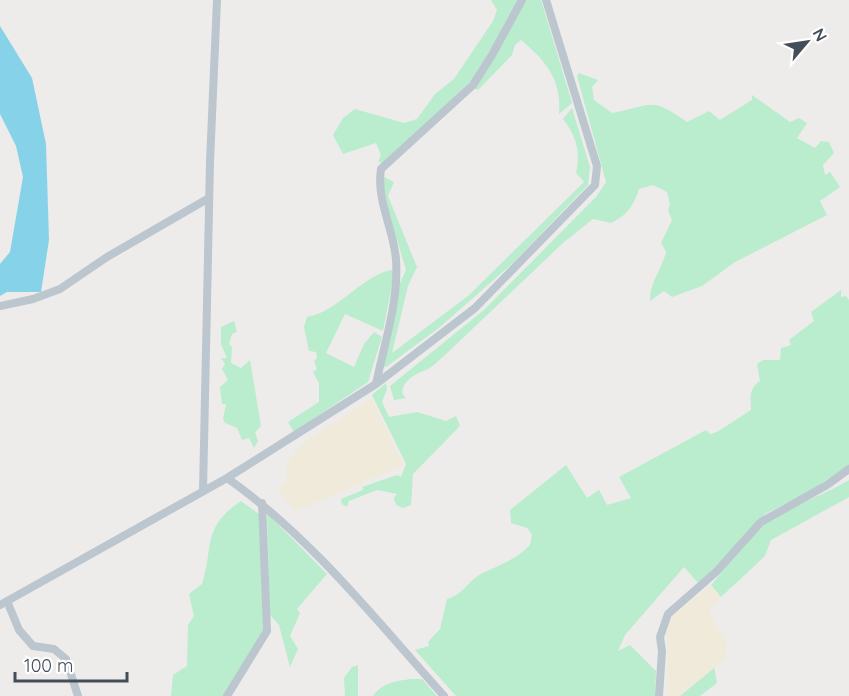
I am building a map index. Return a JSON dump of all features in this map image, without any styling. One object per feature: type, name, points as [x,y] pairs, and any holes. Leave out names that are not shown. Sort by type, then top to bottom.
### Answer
[{"type":"street","points":[[203,491],[209,198],[217,0]]},
{"type":"street","points":[[376,384],[397,278],[396,257],[378,186],[381,169],[472,85],[492,56],[522,0]]},
{"type":"street","points":[[78,696],[66,659],[54,650],[33,646],[19,630],[4,603],[227,478],[376,384],[475,308],[595,185],[597,166],[546,0]]},
{"type":"street","points":[[0,306],[33,299],[60,289],[107,257],[209,198]]},
{"type":"street","points":[[659,696],[662,651],[660,637],[668,614],[716,572],[761,522],[828,485],[849,469]]},
{"type":"street","points":[[227,478],[262,503],[314,550],[444,696]]},
{"type":"street","points":[[227,696],[267,631],[262,503]]},
{"type":"green space","points":[[491,0],[518,0],[504,28],[471,81],[383,163],[378,162],[381,155],[376,143],[343,154],[333,135],[343,118],[355,109],[404,123],[417,119],[435,94],[454,79],[493,21],[497,10]]},
{"type":"green space","points":[[524,0],[541,0],[572,103],[559,114],[558,91],[551,72],[521,40],[515,45],[512,55],[478,90],[474,88]]},
{"type":"green space","points":[[579,73],[598,80],[592,87],[594,100],[612,113],[657,105],[687,122],[709,111],[720,120],[752,100],[752,95],[790,122],[799,118],[807,123],[797,138],[815,148],[821,141],[829,142],[834,153],[823,165],[825,175],[830,172],[840,187],[820,201],[827,215],[735,262],[702,286],[672,297],[664,291],[650,301],[650,295],[666,252],[661,243],[672,220],[668,210],[670,204],[667,192],[653,185],[639,189],[632,206],[621,217],[611,223],[593,219],[563,243],[436,363],[407,381],[402,393],[406,398],[394,400],[390,386],[484,310],[596,197],[606,182],[577,76]]},
{"type":"green space","points":[[572,108],[590,167],[588,185],[514,262],[440,327],[386,367],[382,366],[400,283],[406,270],[383,193],[384,177],[394,182],[388,196],[417,267],[408,286],[392,353],[468,296],[584,182],[576,173],[578,151],[563,119]]},
{"type":"green space","points":[[393,270],[394,274],[383,331],[345,314],[326,353],[354,367],[364,344],[374,332],[382,337],[368,382],[294,432],[288,422],[319,402],[319,383],[313,372],[317,369],[314,361],[317,358],[316,352],[309,351],[304,327],[307,317],[329,308],[368,280]]},
{"type":"green space","points":[[841,290],[841,297],[846,296],[849,300],[849,465],[812,490],[765,514],[699,584],[684,567],[625,635],[618,651],[630,645],[656,671],[655,696],[456,696],[415,650],[429,646],[428,642],[440,629],[447,599],[457,594],[476,577],[513,558],[530,545],[532,534],[527,528],[511,523],[510,510],[566,465],[587,498],[599,490],[607,505],[631,498],[619,477],[706,430],[710,434],[717,432],[751,410],[752,391],[760,381],[757,364],[763,360],[780,360],[781,348],[791,345],[789,340],[814,321],[811,312]]},
{"type":"green space","points":[[234,321],[237,332],[232,334],[229,344],[232,347],[231,363],[241,368],[250,360],[261,426],[255,432],[258,441],[254,448],[249,438],[242,440],[237,428],[225,423],[223,419],[226,404],[222,404],[220,387],[228,380],[222,369],[225,364],[221,358],[227,358],[221,344],[221,327]]},
{"type":"green space","points":[[386,383],[387,389],[382,402],[389,417],[417,412],[446,421],[456,416],[460,426],[413,474],[411,505],[403,508],[396,505],[394,498],[397,494],[377,490],[349,501],[347,507],[342,504],[341,499],[363,490],[362,487],[397,475],[401,477],[406,464],[372,395]]},
{"type":"green space","points":[[849,480],[849,497],[771,540],[765,556],[721,597],[711,585],[760,529],[787,511]]},
{"type":"green space","points":[[241,501],[259,514],[263,630],[259,642],[223,696],[171,696],[173,675],[187,666],[188,625],[194,616],[189,594],[202,584],[214,529],[228,511]]},
{"type":"green space","points":[[267,513],[327,574],[297,609],[300,613],[290,636],[298,649],[290,667],[279,625],[270,615]]},
{"type":"green space","points":[[358,665],[358,696],[345,696],[344,678],[352,667]]},
{"type":"green space","points":[[714,666],[717,683],[700,696],[680,696]]},
{"type":"green space","points":[[422,679],[437,696],[373,696],[386,685]]},
{"type":"sand","points":[[371,398],[404,465],[295,512],[278,489],[287,480],[287,463],[303,443]]},
{"type":"sand","points":[[711,585],[721,597],[710,608],[711,616],[727,643],[724,660],[680,696],[668,696],[667,630],[673,615]]},
{"type":"water","points":[[0,26],[32,78],[46,144],[49,240],[41,292],[7,292],[0,296],[0,264],[10,252],[23,177],[16,146],[0,114]]}]
